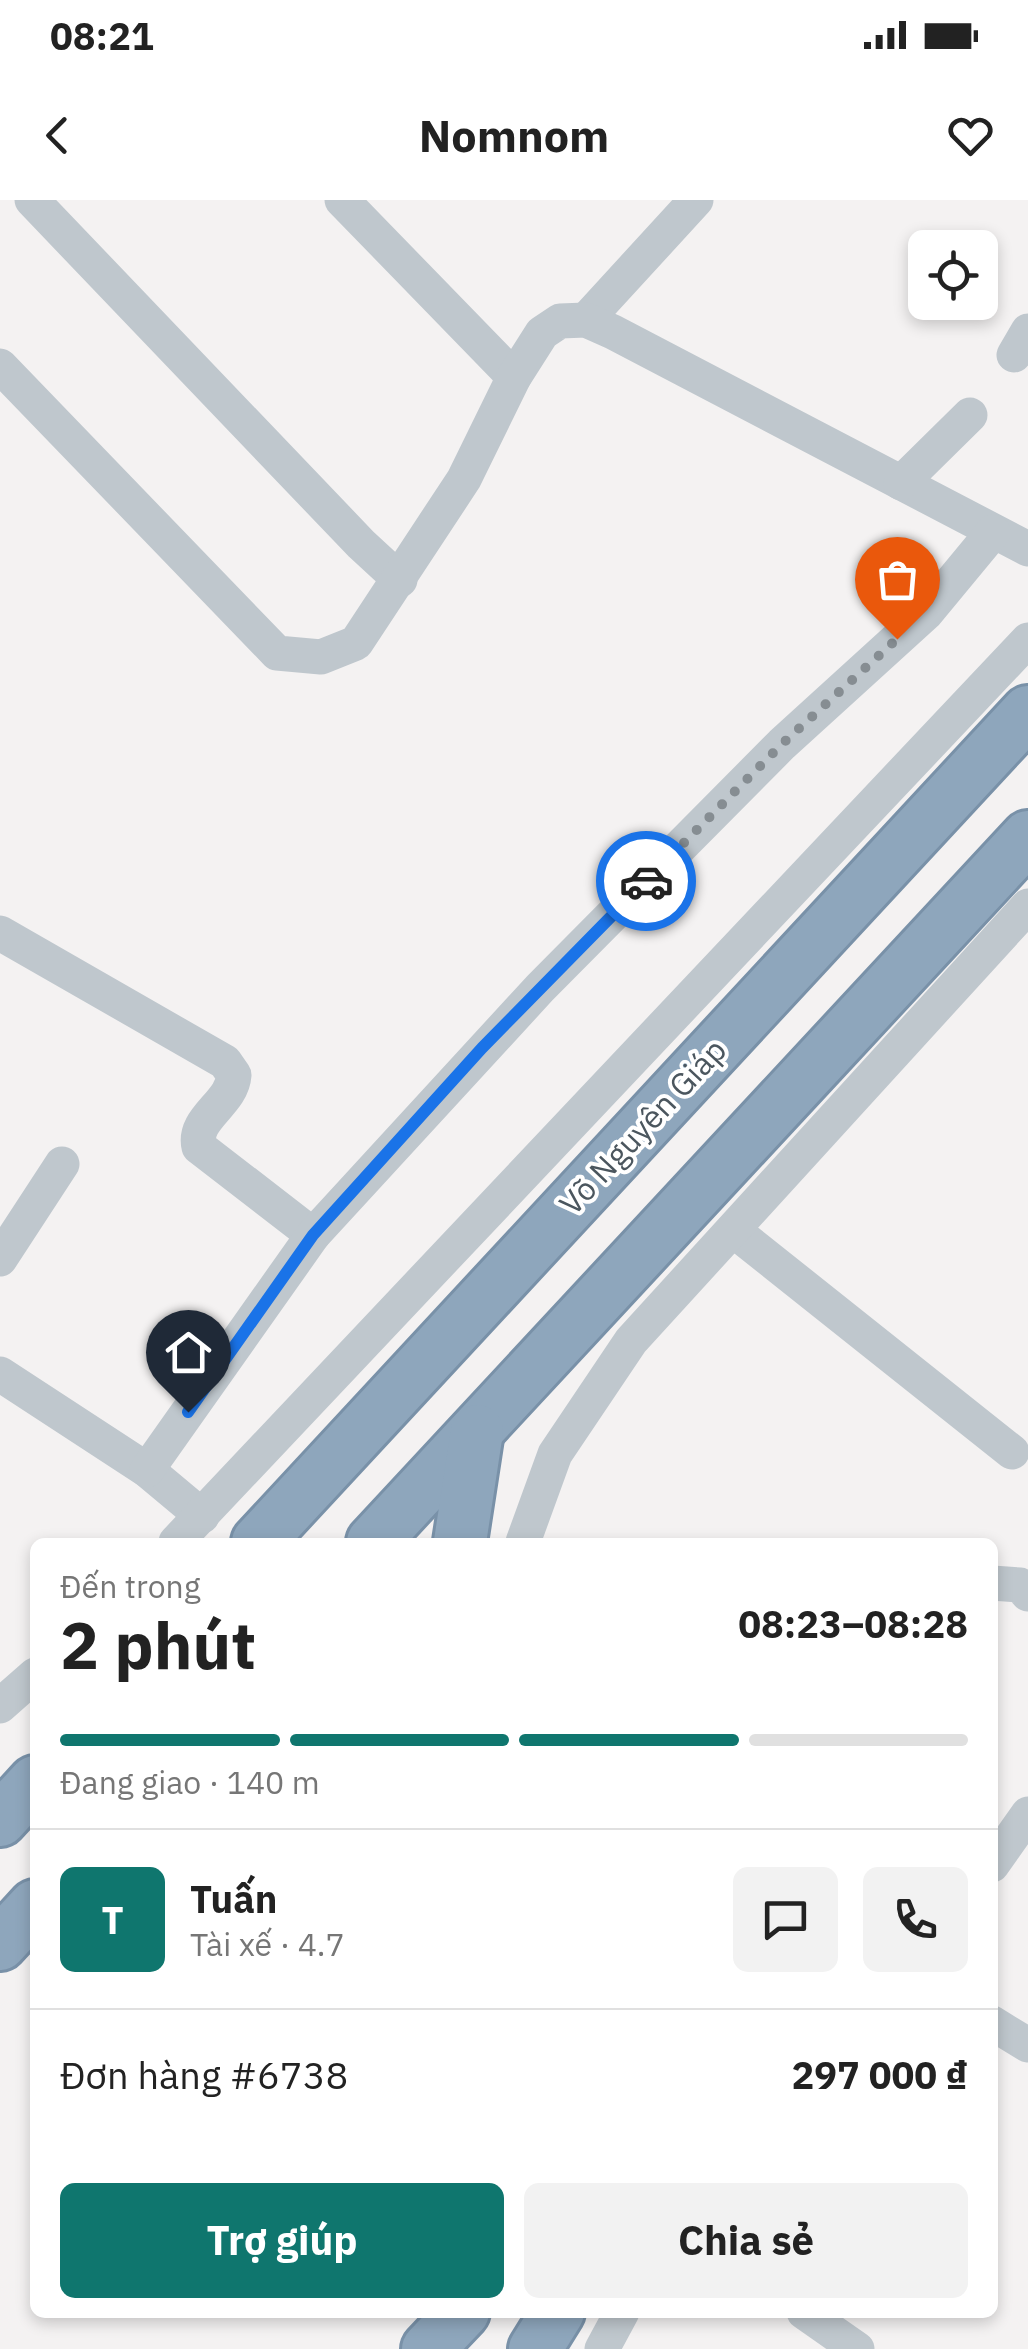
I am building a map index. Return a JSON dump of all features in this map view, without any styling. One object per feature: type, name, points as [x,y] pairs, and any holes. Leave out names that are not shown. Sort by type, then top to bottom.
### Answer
[{"type":"highway","name":"Võ Nguyên Giáp","points":[[262,1538],[1028,712]]},
{"type":"highway","points":[[377,1538],[1028,838]]},
{"type":"highway","points":[[461,1538],[477,1431]]},
{"type":"highway","points":[[0,1944],[30,1911]]},
{"type":"highway","points":[[0,1969],[30,1954]]},
{"type":"highway","points":[[428,2349],[457,2318]]},
{"type":"highway","points":[[536,2349],[554,2318]]},
{"type":"street","points":[[32,200],[400,580]]},
{"type":"street","points":[[342,200],[514,378]]},
{"type":"street","points":[[586,320],[696,200]]},
{"type":"street","points":[[0,366],[277,652],[321,658],[356,642],[464,478],[514,378],[542,333],[560,320],[586,320],[1028,549]]},
{"type":"street","points":[[901,483],[970,415]]},
{"type":"street","points":[[147,1470],[313,1235],[540,988],[782,744],[926,613],[993,532]]},
{"type":"street","points":[[180,1538],[1028,640]]},
{"type":"street","points":[[524,1538],[555,1454],[632,1340],[1028,906]]},
{"type":"street","points":[[0,933],[226,1062],[234,1074],[233,1088],[200,1126],[196,1136],[199,1147],[313,1235]]},
{"type":"street","points":[[0,1260],[62,1164]]},
{"type":"street","points":[[732,1230],[1012,1452]]},
{"type":"street","points":[[0,1374],[147,1470],[202,1516]]},
{"type":"street","points":[[998,1583],[1020,1585],[1028,1594]]},
{"type":"street","points":[[0,1706],[30,1679]]},
{"type":"street","points":[[998,1856],[1028,1814]]},
{"type":"street","points":[[998,2027],[1028,2045]]},
{"type":"street","points":[[602,2349],[616,2331],[620,2318]]},
{"type":"street","points":[[813,2318],[858,2349]]},
{"type":"way so far","points":[[646,881],[782,744],[897,639]]},
{"type":"route","points":[[188,1412],[313,1235],[482,1048],[646,881]]}]
